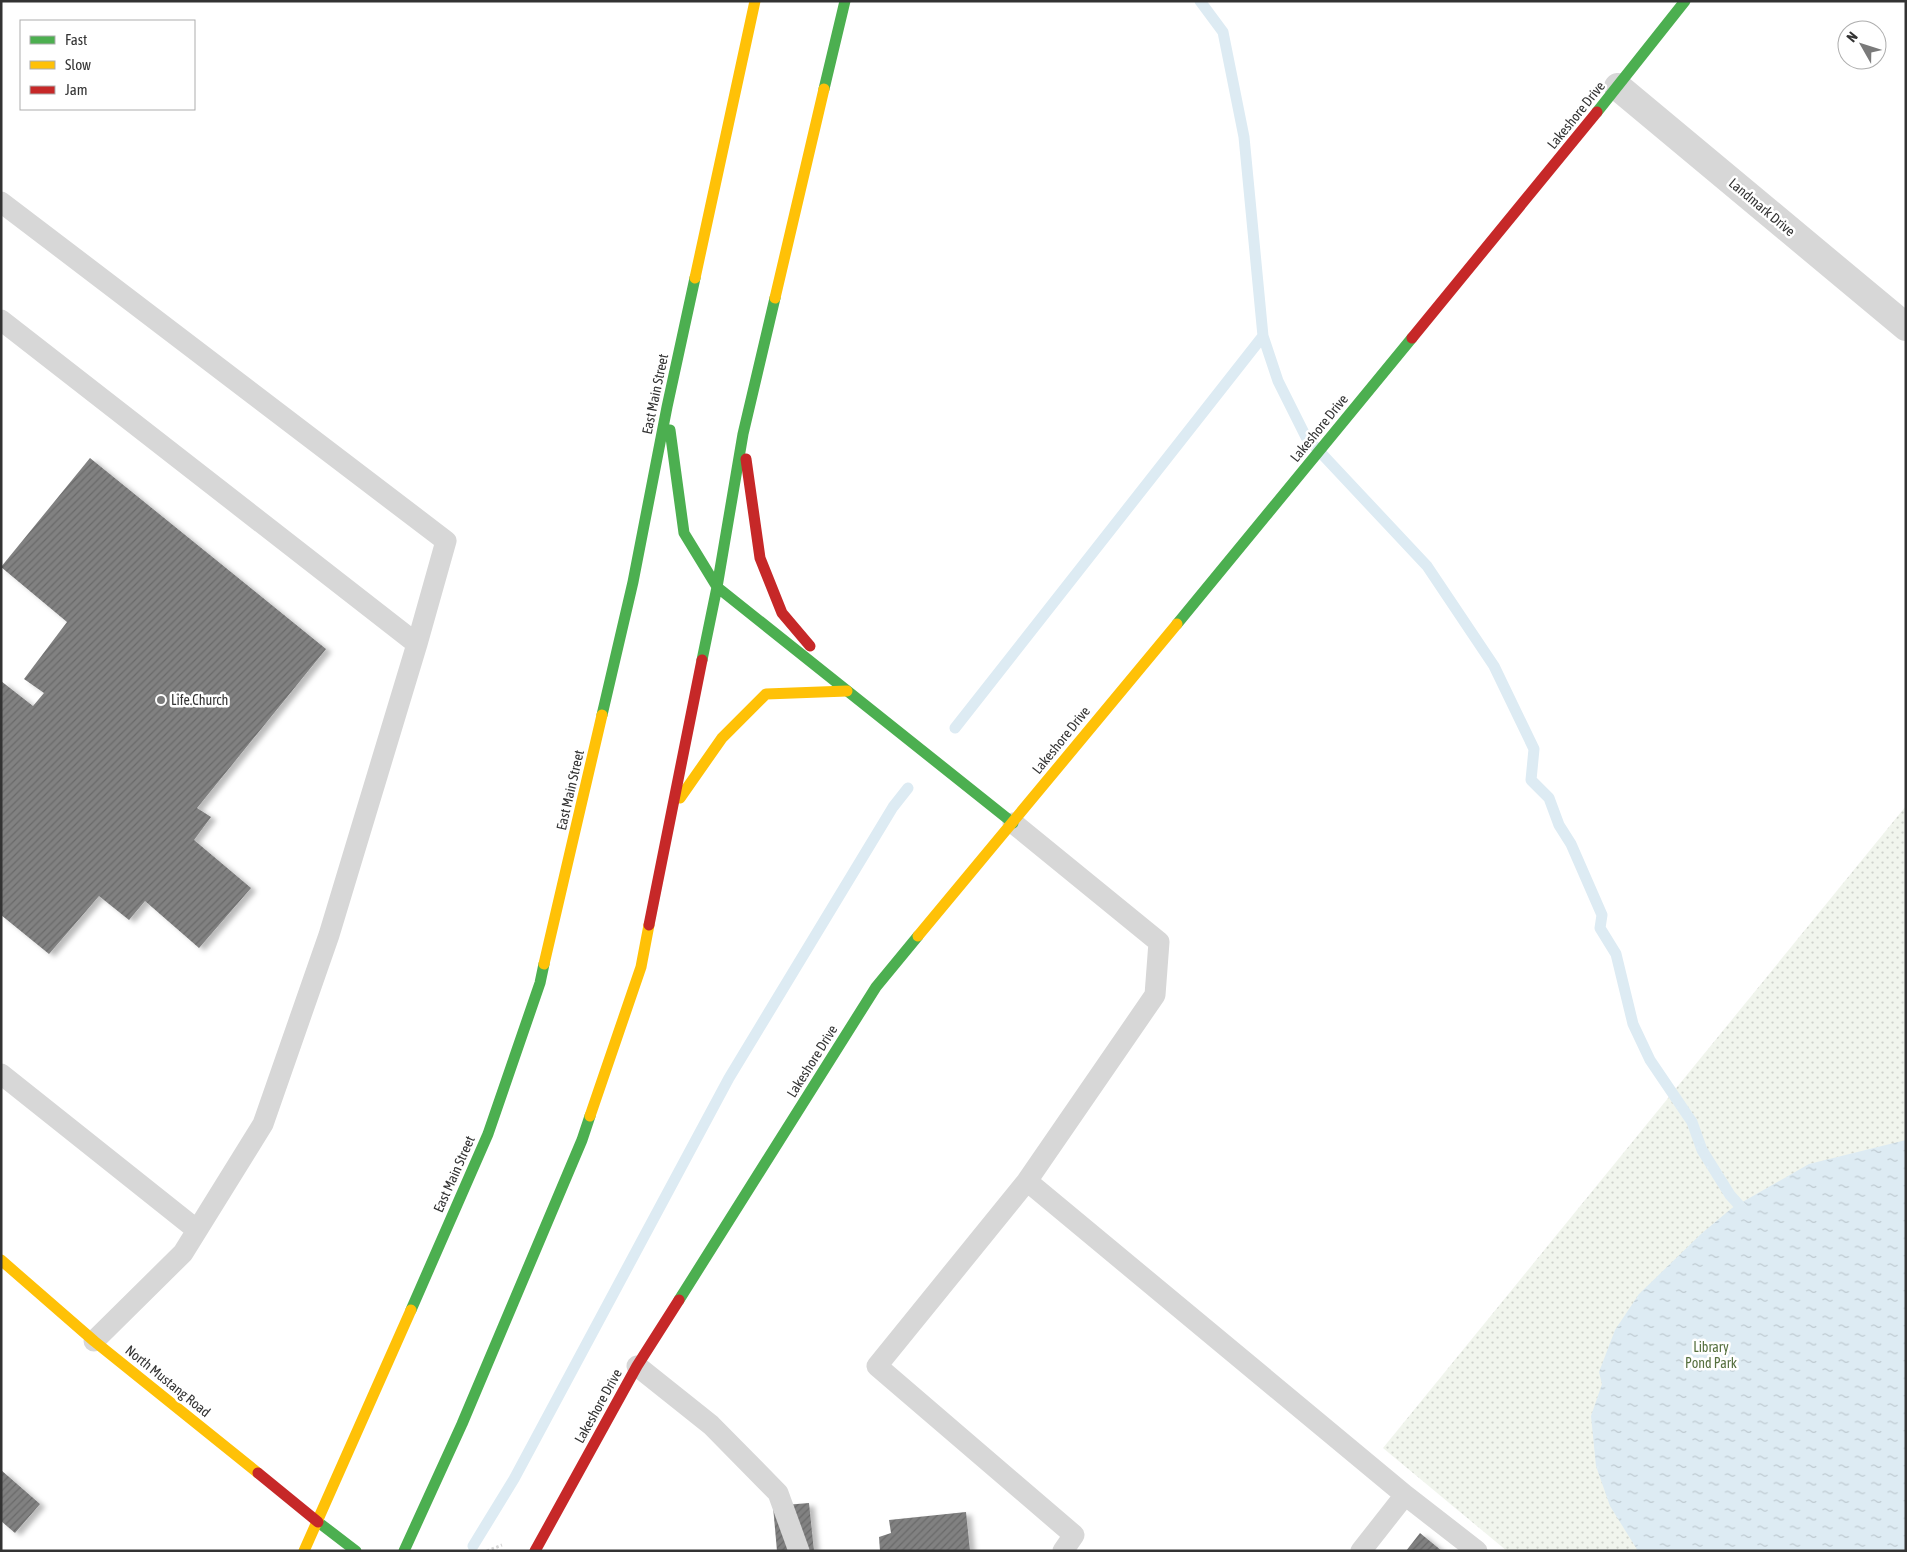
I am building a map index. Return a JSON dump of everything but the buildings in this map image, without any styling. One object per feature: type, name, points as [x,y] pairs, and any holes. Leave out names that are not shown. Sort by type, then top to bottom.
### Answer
[{"type":"main road","name":"East Main Street","points":[[304,1551],[488,1134],[540,983],[633,582],[667,406],[756,1]]},
{"type":"main road","points":[[404,1551],[462,1424],[582,1140],[641,967],[674,807],[743,434],[845,1]]},
{"type":"main road","name":"Lakeshore Drive","points":[[535,1551],[637,1366],[876,987],[1618,87],[1686,1]]},
{"type":"main road","points":[[667,406],[684,533],[716,587],[1013,823]]},
{"type":"main road","points":[[743,434],[760,558],[782,613],[848,691]]},
{"type":"main road","points":[[674,807],[722,738],[766,694],[848,691]]},
{"type":"main road","name":"North Mustang Road","points":[[1,1260],[94,1341],[356,1551]]},
{"type":"street","name":"Landmark Drive","points":[[1618,87],[1906,327]]},
{"type":"lane","points":[[1,202],[446,541],[417,644],[329,935],[263,1124],[183,1253],[94,1341]]},
{"type":"lane","points":[[1,320],[417,644]]},
{"type":"lane","points":[[1013,823],[1159,942],[1155,995],[1027,1181],[877,1366],[1074,1534],[1063,1551]]},
{"type":"lane","points":[[1,1074],[197,1230]]},
{"type":"lane","points":[[1027,1181],[1405,1495],[1477,1551]]},
{"type":"lane","points":[[637,1366],[711,1425],[778,1493],[798,1551]]},
{"type":"lane","points":[[1361,1551],[1405,1495]]},
{"type":"green space","name":"Library Pond Park","points":[[1906,806],[1906,1551],[1507,1551],[1383,1448]]},
{"type":"water","points":[[1906,1140],[1906,1551],[1638,1551],[1610,1506],[1596,1466],[1591,1416],[1602,1384],[1599,1372],[1615,1330],[1639,1294],[1701,1234],[1732,1208],[1809,1164]]},
{"type":"waterway","points":[[1200,1],[1223,32],[1244,137],[1263,336],[1278,381],[1306,437],[1427,566],[1494,666],[1534,749],[1531,780],[1549,798],[1559,825],[1571,844],[1602,915],[1600,928],[1616,954],[1633,1024],[1650,1060],[1692,1122],[1702,1150],[1730,1195],[1748,1215]]},
{"type":"waterway","points":[[955,728],[1263,336]]},
{"type":"waterway","points":[[473,1546],[514,1479],[729,1078],[893,807],[908,788]]},
{"type":"traffic: fast","points":[[824,89],[845,1]]},
{"type":"traffic: fast","points":[[1597,112],[1685,1]]},
{"type":"traffic: fast","points":[[602,715],[633,582],[667,407],[695,278]]},
{"type":"traffic: fast","points":[[702,660],[717,587],[743,434],[775,298]]},
{"type":"traffic: fast","points":[[1177,624],[1412,338]]},
{"type":"traffic: fast","points":[[670,430],[684,533],[717,587],[1013,823]]},
{"type":"traffic: fast","points":[[679,1300],[876,987],[918,936]]},
{"type":"traffic: fast","points":[[411,1310],[488,1134],[540,983],[544,964]]},
{"type":"traffic: fast","points":[[404,1551],[462,1424],[582,1140],[590,1116]]},
{"type":"traffic: fast","points":[[318,1522],[356,1551]]},
{"type":"traffic: slow","points":[[695,278],[755,1]]},
{"type":"traffic: slow","points":[[775,298],[824,89]]},
{"type":"traffic: slow","points":[[918,936],[1177,624]]},
{"type":"traffic: slow","points":[[680,798],[722,738],[766,694],[847,691]]},
{"type":"traffic: slow","points":[[544,964],[602,715]]},
{"type":"traffic: slow","points":[[590,1116],[641,967],[649,925]]},
{"type":"traffic: slow","points":[[1,1260],[94,1341],[258,1473]]},
{"type":"traffic: slow","points":[[304,1551],[411,1310]]},
{"type":"traffic: jam","points":[[1412,338],[1597,112]]},
{"type":"traffic: jam","points":[[746,459],[760,558],[782,613],[810,646]]},
{"type":"traffic: jam","points":[[649,925],[702,660]]},
{"type":"traffic: jam","points":[[535,1551],[637,1366],[679,1300]]},
{"type":"traffic: jam","points":[[258,1473],[318,1522]]},
{"type":"place","name":"Life.Church","points":[[161,700]]}]
